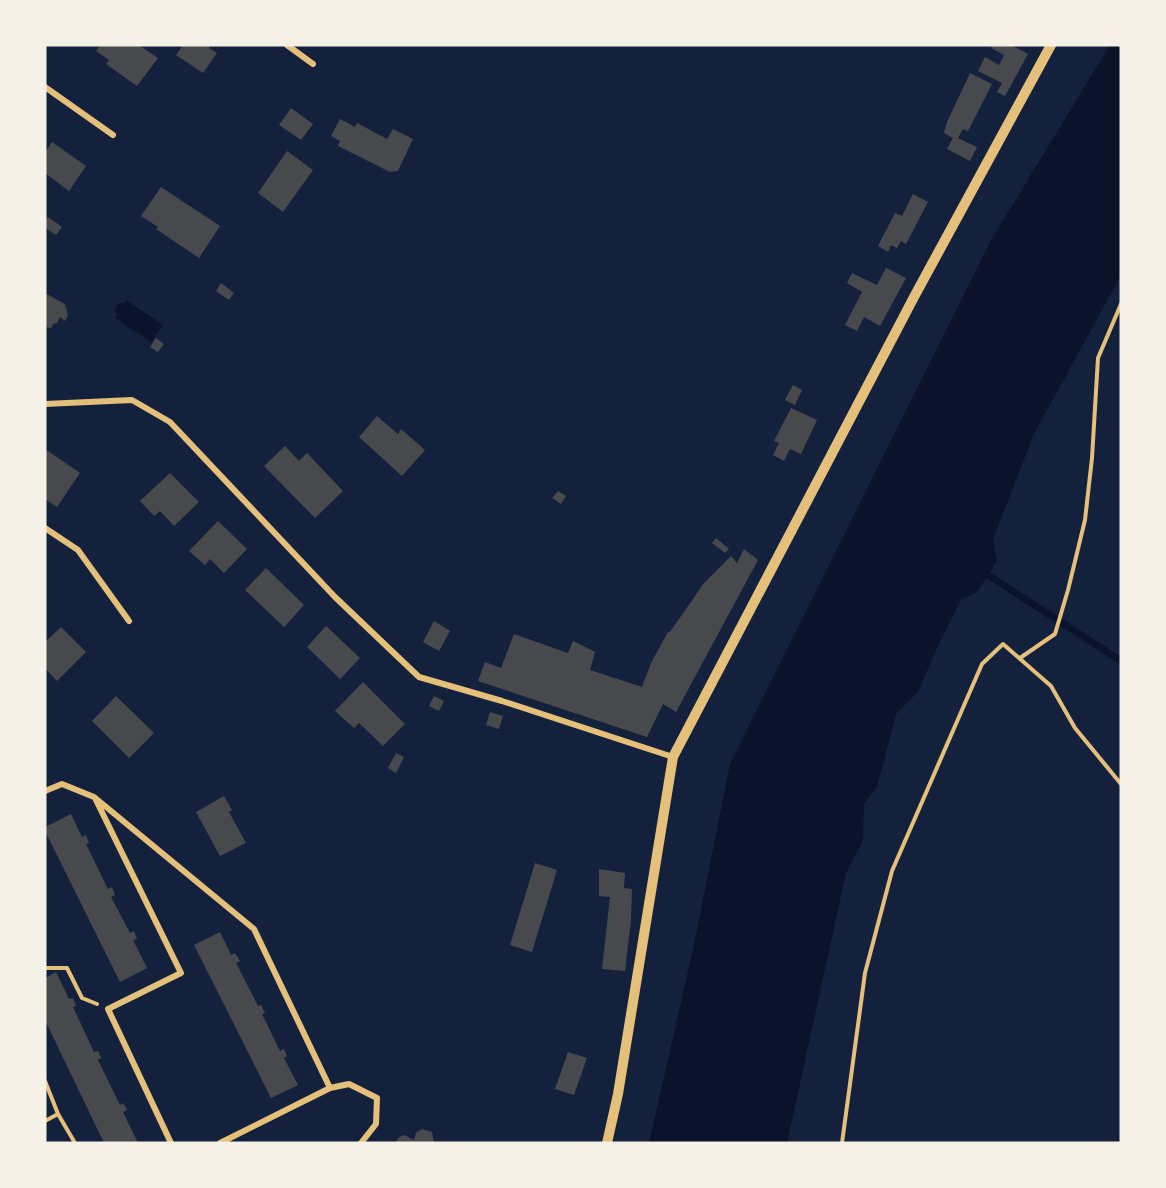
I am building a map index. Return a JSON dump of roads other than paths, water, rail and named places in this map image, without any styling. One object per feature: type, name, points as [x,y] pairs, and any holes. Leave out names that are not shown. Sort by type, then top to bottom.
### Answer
[{"type":"street","points":[[286,45],[314,64]]},
{"type":"street","points":[[607,1143],[618,1094],[673,757],[914,297],[1051,45]]},
{"type":"street","points":[[45,87],[112,135]]},
{"type":"street","points":[[45,404],[132,400],[171,422],[335,597],[419,677],[502,701],[673,757]]},
{"type":"street","points":[[45,528],[78,550],[129,621]]},
{"type":"street","points":[[45,790],[62,784],[94,797],[254,928],[330,1088]]},
{"type":"street","points":[[94,797],[182,973],[108,1009],[171,1143]]},
{"type":"street","points":[[220,1143],[330,1088],[349,1084],[376,1098],[376,1124],[361,1143]]},
{"type":"water","points":[[1110,45],[1121,45],[1121,275],[1034,434],[993,539],[997,561],[977,592],[961,600],[918,692],[896,714],[877,787],[864,803],[863,840],[846,873],[787,1143],[649,1143],[694,945],[730,764],[990,242]]},
{"type":"water","points":[[126,300],[163,325],[151,342],[115,318],[117,315],[115,309],[119,303],[125,303]]},
{"type":"waterway","points":[[982,571],[1121,661]]}]
